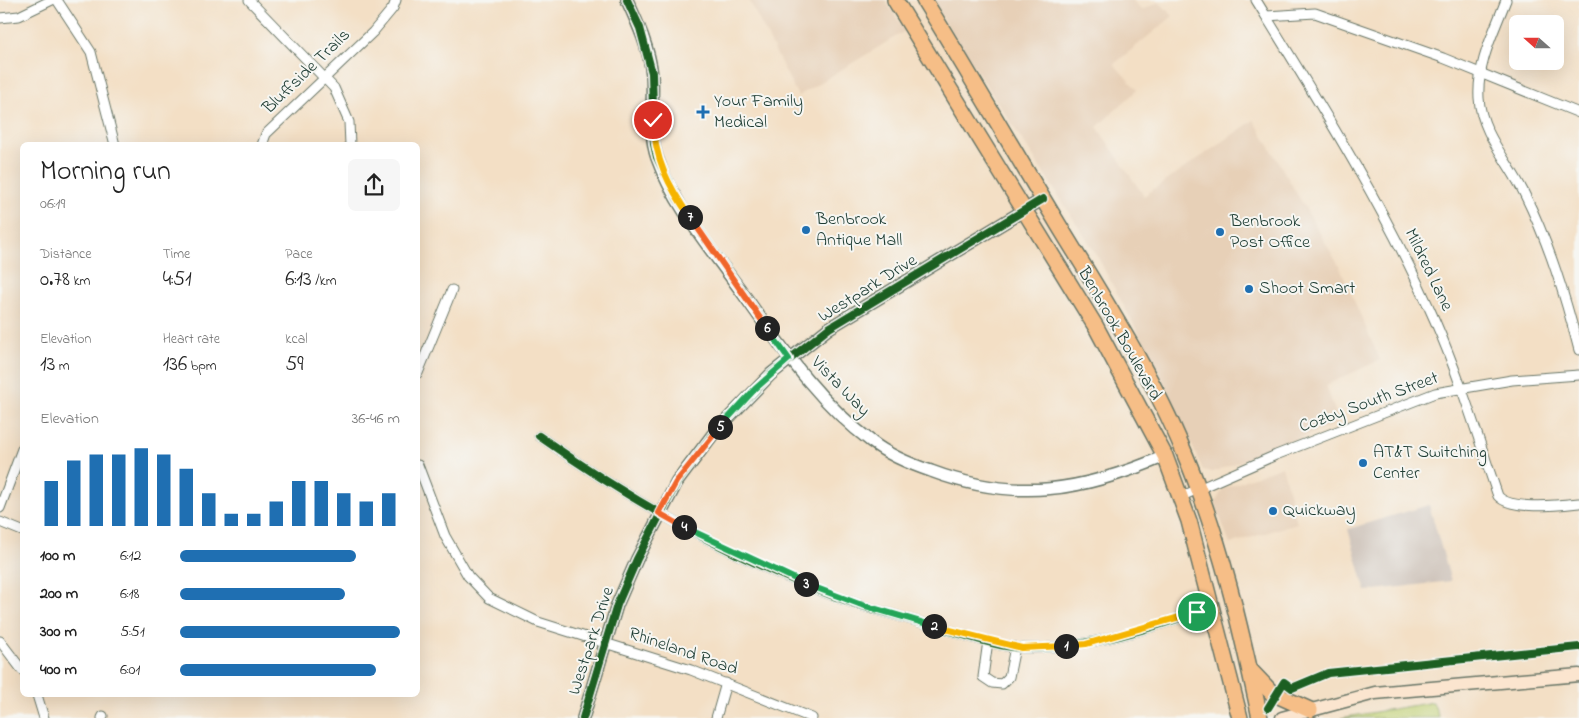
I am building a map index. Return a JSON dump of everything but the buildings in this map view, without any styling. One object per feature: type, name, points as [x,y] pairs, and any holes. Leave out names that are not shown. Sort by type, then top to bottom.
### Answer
[{"type":"highway","name":"Benbrook Boulevard","points":[[895,0],[1096,326],[1146,416],[1165,456],[1180,497],[1212,607],[1240,718]]},
{"type":"highway","name":"Benbrook Boulevard","points":[[924,0],[1115,316],[1152,384],[1184,450],[1214,532],[1260,718]]},
{"type":"highway","points":[[1249,668],[1272,693],[1306,714]]},
{"type":"main road","points":[[1282,718],[1306,714],[1375,693],[1579,675]]},
{"type":"street","points":[[0,18],[19,16],[52,0]]},
{"type":"street","points":[[57,0],[91,52],[114,142]]},
{"type":"street","points":[[249,0],[334,88],[349,122],[350,142]]},
{"type":"street","name":"Bluffside Trails","points":[[263,142],[266,134],[373,32],[393,8],[396,0]]},
{"type":"street","name":"Vista Way","points":[[627,0],[647,52],[652,73],[654,144],[665,176],[677,198],[789,359],[832,408],[878,447],[905,462],[944,476],[981,486],[1018,491],[1064,488],[1106,478],[1165,456]]},
{"type":"street","name":"Mildred Lane","points":[[1256,0],[1374,198],[1435,320],[1462,388],[1499,499],[1504,502],[1550,506],[1579,503]]},
{"type":"street","points":[[1506,0],[1486,52],[1480,74],[1480,112],[1490,136],[1524,192],[1545,240],[1566,302],[1579,350]]},
{"type":"street","points":[[1266,16],[1315,13],[1443,58],[1579,112]]},
{"type":"street","name":"Westpark Drive","points":[[583,718],[618,605],[659,513],[676,482],[714,433],[755,389],[789,359],[829,328],[1043,199]]},
{"type":"street","points":[[420,368],[452,290]]},
{"type":"street","name":"Cozby South Street","points":[[1180,497],[1276,455],[1435,393],[1512,380],[1579,375]]},
{"type":"street","points":[[538,436],[598,477],[659,513],[706,538],[803,583],[859,604],[988,641],[1015,646],[1055,647],[1086,644],[1212,607]]},
{"type":"street","points":[[0,508],[20,454]]},
{"type":"street","name":"Rhineland Road","points":[[420,470],[445,536],[476,588],[489,598],[523,616],[726,683],[812,718]]},
{"type":"street","points":[[0,522],[20,530]]},
{"type":"street","points":[[0,641],[20,667]]},
{"type":"street","points":[[988,641],[983,677],[992,683],[1002,684],[1009,677],[1015,646]]},
{"type":"street","points":[[716,718],[726,683]]},
{"type":"street","points":[[38,697],[44,718]]},
{"type":"shaded area","points":[[749,0],[885,0],[905,31],[798,96]]},
{"type":"shaded area","points":[[931,0],[1132,0],[1142,10],[1159,2],[1173,16],[1114,64],[1137,90],[1097,127],[1144,196],[1254,120],[1339,266],[1380,360],[1326,385],[1339,423],[1213,472],[1203,470],[1156,366],[1095,252]]},
{"type":"shaded area","points":[[1282,466],[1297,523],[1230,544],[1215,503],[1223,489]]},
{"type":"shaded area","points":[[1429,505],[1451,581],[1366,591],[1348,529]]},
{"type":"green space","points":[[1433,702],[1439,718],[1341,718]]},
{"type":"cycle path","points":[[627,0],[640,28],[652,73],[654,144],[657,157],[677,198],[789,359]]},
{"type":"cycle path","points":[[583,718],[617,605],[637,559],[677,482],[714,433],[771,374],[829,328],[1043,199]]},
{"type":"cycle path","points":[[539,436],[653,510],[733,553],[775,572],[859,605],[991,643],[1024,648],[1072,645],[1120,636],[1212,607]]},
{"type":"cycle path","points":[[1268,708],[1284,682],[1292,688],[1328,673],[1579,647]]},
{"type":"place","name":"Your Family Medical","points":[[703,112]]},
{"type":"place","name":"Benbrook Antique Mall","points":[[806,230]]},
{"type":"place","name":"Benbrook Post Office","points":[[1220,232]]},
{"type":"place","name":"Shoot Smart","points":[[1249,289]]},
{"type":"place","name":"AT&T Switching Center","points":[[1363,463]]},
{"type":"place","name":"Quickway","points":[[1273,511]]},
{"type":"route","points":[[653,120],[654,144],[657,157],[677,198],[789,359],[755,389],[714,433],[676,482],[659,513],[706,538],[803,583],[859,604],[988,641],[1022,648],[1086,644],[1197,612]]}]
